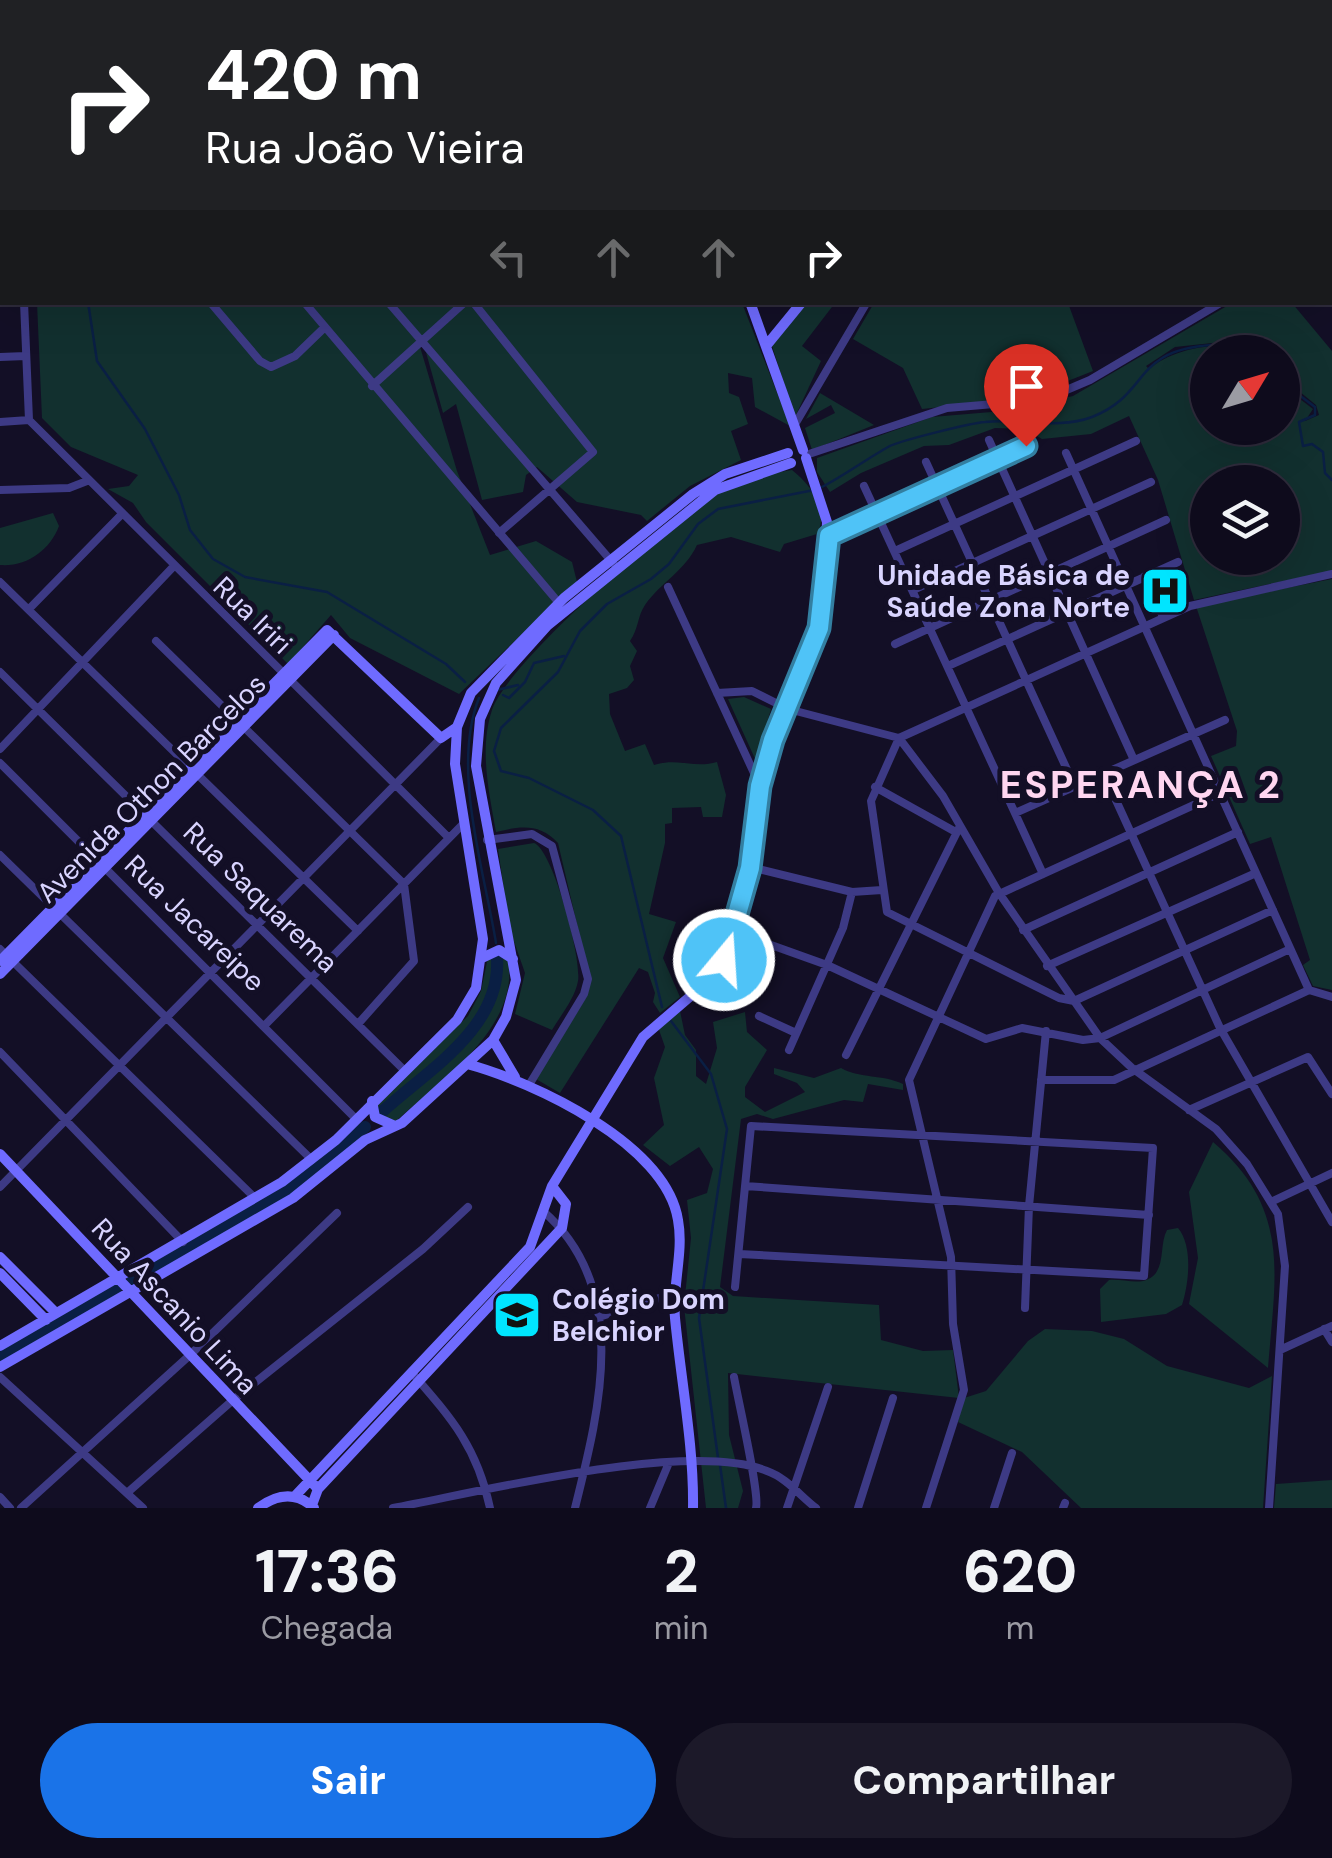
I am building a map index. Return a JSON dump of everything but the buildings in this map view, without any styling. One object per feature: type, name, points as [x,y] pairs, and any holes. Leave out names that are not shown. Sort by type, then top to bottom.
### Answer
[{"type":"street","points":[[0,422],[29,420],[24,305]]},
{"type":"street","points":[[213,305],[260,360],[271,367],[294,356],[325,327]]},
{"type":"street","points":[[307,305],[558,603]]},
{"type":"street","points":[[390,305],[613,563]]},
{"type":"street","points":[[372,386],[462,305]]},
{"type":"street","points":[[476,305],[593,452],[499,533]]},
{"type":"street","points":[[471,1317],[530,1246],[552,1186],[643,1037],[714,976],[735,932],[750,868],[760,786],[773,740],[819,628],[829,536],[822,503],[751,305]]},
{"type":"street","points":[[766,346],[800,305]]},
{"type":"street","points":[[790,458],[794,427],[865,305]]},
{"type":"street","points":[[0,1346],[183,1242],[312,1160],[468,1005],[482,958],[480,914],[456,764],[457,727],[471,693],[558,603],[710,482],[948,408],[1043,400],[1090,380],[1217,305]]},
{"type":"street","points":[[0,357],[26,356]]},
{"type":"street","name":"Rua Iriri","points":[[29,420],[120,516],[449,838]]},
{"type":"street","points":[[989,440],[1134,760]]},
{"type":"street","points":[[895,552],[1136,441]]},
{"type":"street","points":[[829,536],[1026,446]]},
{"type":"street","points":[[1066,453],[1309,990]]},
{"type":"street","points":[[790,458],[815,484]]},
{"type":"street","points":[[926,462],[1075,787]]},
{"type":"street","points":[[0,490],[69,488],[87,481]]},
{"type":"street","points":[[913,590],[1151,482]]},
{"type":"street","points":[[864,486],[1043,874]]},
{"type":"street","points":[[29,609],[120,516]]},
{"type":"street","points":[[895,644],[1166,520]]},
{"type":"street","points":[[948,666],[1178,562]]},
{"type":"street","points":[[365,1140],[402,1123],[493,1040],[512,998],[513,960],[487,840],[475,741],[487,704],[514,658],[613,563]]},
{"type":"street","points":[[0,749],[173,567]]},
{"type":"street","points":[[1273,910],[1074,1000],[1046,994],[890,915],[882,890],[871,809],[875,787],[899,738],[1163,616],[1201,602],[1332,574]]},
{"type":"street","points":[[1145,576],[1163,616]]},
{"type":"street","points":[[0,582],[358,931]]},
{"type":"street","points":[[668,587],[760,786]]},
{"type":"street","name":"Avenida Othon Barcelos","points":[[0,974],[5,956],[56,910],[285,678],[334,635],[441,738]]},
{"type":"street","points":[[156,641],[404,884],[414,961],[358,1024]]},
{"type":"street","name":"Rua Saquarema","points":[[0,672],[404,1070]]},
{"type":"street","points":[[717,693],[752,691],[788,708],[899,738],[1047,966],[1100,1038],[1132,1068],[1229,1141],[1272,1202],[1278,1214],[1286,1266],[1270,1508]]},
{"type":"street","points":[[471,693],[482,695],[487,704]]},
{"type":"street","points":[[1015,813],[1225,720]]},
{"type":"street","points":[[0,1187],[441,738],[457,727]]},
{"type":"street","name":"Rua Jacareipe","points":[[0,763],[266,1024],[356,1119]]},
{"type":"street","points":[[1104,774],[1220,1028],[1332,1222]]},
{"type":"street","points":[[875,787],[957,829]]},
{"type":"street","points":[[926,1508],[964,1390],[954,1324],[952,1267],[909,1080],[966,953],[999,894],[1220,793]]},
{"type":"street","points":[[266,1024],[464,824]]},
{"type":"street","points":[[846,1055],[957,829]]},
{"type":"street","points":[[1023,930],[1238,832]]},
{"type":"street","points":[[487,840],[532,834],[552,846],[588,979],[584,994],[528,1085]]},
{"type":"street","points":[[0,855],[312,1160]]},
{"type":"street","points":[[750,868],[852,892],[882,890]]},
{"type":"street","points":[[1047,966],[1256,873]]},
{"type":"street","points":[[789,1050],[828,965],[852,892]]},
{"type":"street","points":[[735,932],[828,965],[986,1039],[1022,1028],[1084,1040],[1100,1038],[1290,948]]},
{"type":"street","points":[[482,958],[499,950],[513,960]]},
{"type":"street","points":[[5,956],[255,1198]]},
{"type":"street","points":[[1041,1080],[1100,1083],[1309,990],[1332,996]]},
{"type":"street","points":[[759,1016],[796,1033]]},
{"type":"street","points":[[1025,1308],[1029,1206],[1046,1031]]},
{"type":"street","points":[[493,1040],[515,1078]]},
{"type":"street","points":[[0,1052],[183,1242]]},
{"type":"street","points":[[1189,1110],[1311,1058],[1332,1094]]},
{"type":"street","points":[[466,1064],[515,1078],[591,1120],[651,1165],[674,1200],[680,1238],[676,1293],[694,1462],[692,1508]]},
{"type":"street","points":[[372,1100],[372,1110],[381,1123],[402,1123]]},
{"type":"street","points":[[0,1367],[294,1198],[373,1130],[372,1122],[356,1119]]},
{"type":"street","points":[[736,1287],[739,1254],[746,1186],[751,1126],[1154,1148],[1144,1276],[739,1254]]},
{"type":"street","name":"Rua Ascanio Lima","points":[[0,1154],[314,1485]]},
{"type":"street","points":[[1272,1202],[1332,1174]]},
{"type":"street","points":[[258,1508],[276,1497],[296,1495],[314,1485],[471,1317],[562,1228],[566,1204],[552,1186]]},
{"type":"street","points":[[746,1186],[1148,1215]]},
{"type":"street","points":[[127,1493],[233,1400],[423,1249],[468,1207]]},
{"type":"street","points":[[543,1210],[562,1228],[588,1270],[599,1317],[603,1377],[574,1508]]},
{"type":"street","points":[[21,1508],[190,1355],[338,1213]]},
{"type":"street","points":[[0,1257],[51,1316]]},
{"type":"street","points":[[0,1274],[51,1316]]},
{"type":"street","points":[[599,1317],[676,1293]]},
{"type":"street","points":[[1280,1350],[1328,1327],[1332,1342]]},
{"type":"street","points":[[0,1377],[127,1493],[131,1504],[143,1508]]},
{"type":"street","points":[[415,1377],[468,1443],[490,1508]]},
{"type":"street","points":[[734,1377],[748,1465],[758,1490],[756,1508]]},
{"type":"street","points":[[787,1508],[828,1387]]},
{"type":"street","points":[[858,1508],[893,1398]]},
{"type":"street","points":[[994,1508],[1012,1454]]},
{"type":"street","points":[[393,1508],[584,1471],[694,1462],[748,1465],[779,1477],[816,1508]]},
{"type":"street","points":[[650,1508],[668,1464]]},
{"type":"street","points":[[313,1506],[314,1485]]},
{"type":"street","points":[[296,1495],[313,1506]]},
{"type":"street","points":[[0,1497],[10,1508]]},
{"type":"green space","points":[[37,305],[390,305],[418,340],[457,471],[490,555],[536,541],[572,562],[577,582],[459,694],[350,638],[331,615],[288,664],[146,522],[133,503],[108,489],[129,486],[138,475],[71,447],[42,418]]},
{"type":"green space","points":[[395,305],[743,305],[790,426],[755,407],[752,378],[728,373],[729,393],[739,397],[748,424],[731,431],[741,460],[690,486],[647,521],[641,515],[577,502],[537,467],[526,475],[523,492],[482,500],[456,404],[443,413],[422,338]]},
{"type":"green space","points":[[804,305],[833,305],[802,346],[821,361],[795,417],[771,343]]},
{"type":"green space","points":[[873,305],[1069,305],[1093,371],[1025,398],[922,409],[903,368],[853,339]]},
{"type":"green space","points":[[1229,305],[1294,305],[1332,351],[1332,571],[1194,600],[1158,480],[1129,416],[1091,434],[1042,439],[1025,429],[995,428],[949,445],[924,446],[861,473],[830,492],[817,472],[817,458],[932,417],[1015,410],[1073,396]]},
{"type":"green space","points":[[820,393],[874,425],[812,450],[805,428],[835,413],[831,405],[806,419]]},
{"type":"green space","points":[[792,470],[806,483],[820,507],[817,534],[784,544],[780,552],[731,537],[697,545],[642,609],[630,641],[637,651],[630,666],[634,680],[627,688],[609,694],[610,714],[625,751],[645,744],[654,765],[717,762],[726,795],[722,817],[703,817],[701,807],[672,808],[672,823],[665,824],[665,843],[649,914],[676,922],[663,958],[680,997],[660,1013],[653,1002],[655,993],[648,972],[639,968],[560,1093],[536,1079],[587,996],[590,980],[558,843],[544,832],[529,828],[496,832],[486,755],[492,710],[505,687],[562,624],[676,524],[732,486]]},
{"type":"green space","points":[[53,513],[59,526],[43,549],[28,560],[0,565],[0,528]]},
{"type":"green space","points":[[1332,579],[1332,990],[1313,986],[1303,965],[1310,960],[1271,837],[1250,844],[1211,756],[1236,746],[1237,731],[1196,606]]},
{"type":"green space","points":[[744,697],[771,709],[756,761],[728,699]]},
{"type":"green space","points":[[534,843],[542,850],[557,884],[578,969],[574,994],[552,1030],[515,1014],[525,973],[510,930],[498,849]]},
{"type":"green space","points":[[488,957],[508,958],[509,983],[490,1030],[454,1070],[395,1122],[382,1122],[375,1104],[468,1016],[481,991]]},
{"type":"green space","points":[[680,1011],[685,1035],[696,1050],[696,1076],[706,1084],[717,1048],[713,1022],[745,1012],[747,1032],[767,1050],[745,1087],[745,1097],[765,1112],[805,1092],[797,1083],[774,1074],[774,1068],[814,1078],[841,1068],[903,1084],[903,1090],[868,1084],[863,1102],[844,1100],[773,1119],[757,1114],[741,1119],[720,1287],[733,1296],[879,1305],[881,1340],[923,1351],[953,1350],[959,1398],[728,1373],[729,1435],[743,1491],[738,1508],[706,1508],[684,1306],[691,1238],[687,1200],[707,1193],[713,1169],[699,1147],[670,1166],[643,1145],[664,1125],[654,1078],[665,1047],[658,1027]]},
{"type":"green space","points":[[1213,1142],[1238,1167],[1256,1193],[1267,1219],[1275,1274],[1268,1368],[1189,1304],[1198,1258],[1189,1192]]},
{"type":"green space","points":[[1178,1228],[1186,1245],[1188,1265],[1182,1305],[1166,1314],[1101,1322],[1100,1289],[1109,1280],[1151,1278],[1159,1266],[1167,1230]]},
{"type":"green space","points":[[1045,1329],[1092,1331],[1124,1339],[1167,1366],[1249,1388],[1272,1376],[1263,1508],[1081,1508],[1022,1452],[958,1422],[964,1398],[986,1391],[1028,1341]]},
{"type":"green space","points":[[1332,1480],[1332,1508],[1274,1508],[1276,1484]]},
{"type":"waterway","points":[[88,305],[97,361],[145,429],[179,495],[190,530],[213,559],[245,577],[327,592],[446,664],[465,682]]},
{"type":"waterway","points":[[822,487],[888,447],[935,433],[985,422],[1066,423],[1092,417],[1124,397],[1154,364],[1167,355],[1190,348]]},
{"type":"waterway","points":[[1300,396],[1315,407],[1315,415],[1300,422]]},
{"type":"waterway","points":[[1300,428],[1303,446],[1312,444],[1323,452],[1325,473],[1332,480]]},
{"type":"waterway","points":[[662,1007],[621,836],[593,810],[529,778],[501,771],[494,751],[501,728],[558,672],[580,631],[607,604],[669,564],[698,524],[718,509],[814,490]]},
{"type":"waterway","points":[[503,695],[509,698],[525,682],[534,663],[564,656]]},
{"type":"waterway","points":[[497,690],[518,685]]},
{"type":"waterway","points":[[479,698],[471,726],[469,787],[496,943]]},
{"type":"waterway","points":[[383,1111],[475,1027],[495,984],[497,959]]},
{"type":"waterway","points":[[671,1021],[711,1074],[727,1129],[699,1318],[718,1458]]},
{"type":"waterway","points":[[133,1279],[291,1187],[365,1127]]},
{"type":"waterway","points":[[0,1356],[116,1288]]},
{"type":"waterway","points":[[720,1465],[726,1508]]},
{"type":"place","name":"Unidade Básica de Saúde Zona Norte","points":[[1165,591]]},
{"type":"place","name":"Colégio Dom Belchior","points":[[517,1315]]},
{"type":"district","name":"ESPERANÇA 2","points":[[1141,785]]},
{"type":"route","points":[[724,960],[750,868],[760,786],[773,740],[819,628],[827,585],[829,536],[1026,446]]}]
